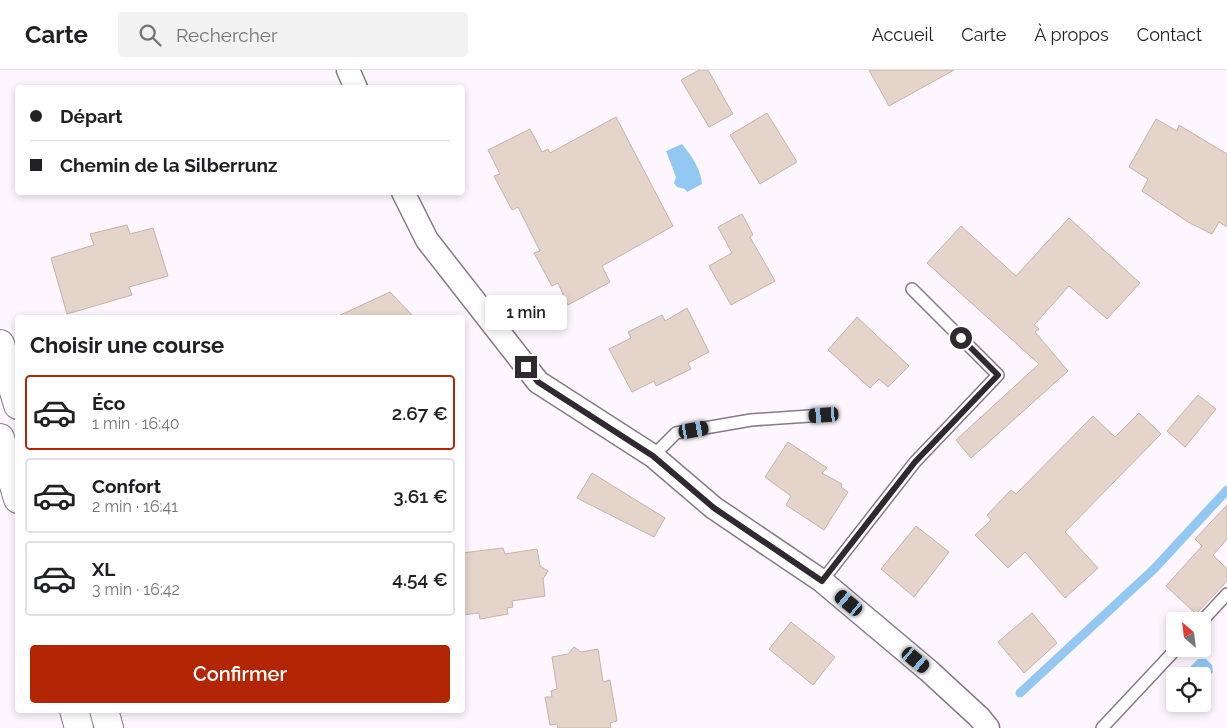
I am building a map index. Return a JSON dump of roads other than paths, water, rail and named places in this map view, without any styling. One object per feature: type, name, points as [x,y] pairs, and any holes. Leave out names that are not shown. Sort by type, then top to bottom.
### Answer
[{"type":"main road","points":[[0,344],[15,395]]},
{"type":"main road","points":[[0,438],[15,489]]},
{"type":"main road","points":[[75,713],[79,728]]},
{"type":"main road","points":[[105,713],[109,728]]},
{"type":"street","points":[[348,70],[355,85]]},
{"type":"street","points":[[404,195],[427,240],[538,382],[653,456],[714,508],[822,581],[929,671],[979,717],[988,728]]},
{"type":"lane","points":[[822,581],[915,462],[998,375],[912,289]]},
{"type":"lane","points":[[653,456],[676,433],[751,420],[824,415]]},
{"type":"lane","points":[[1210,612],[1227,594]]},
{"type":"lane","points":[[1102,728],[1168,658]]},
{"type":"water","points":[[682,144],[698,168],[702,184],[687,192],[685,189],[677,187],[674,183],[676,177],[666,151]]},
{"type":"water","points":[[1198,659],[1206,659],[1212,665],[1213,672],[1211,674],[1211,667],[1190,667]]},
{"type":"waterway","points":[[1020,693],[1154,569],[1227,490]]}]
